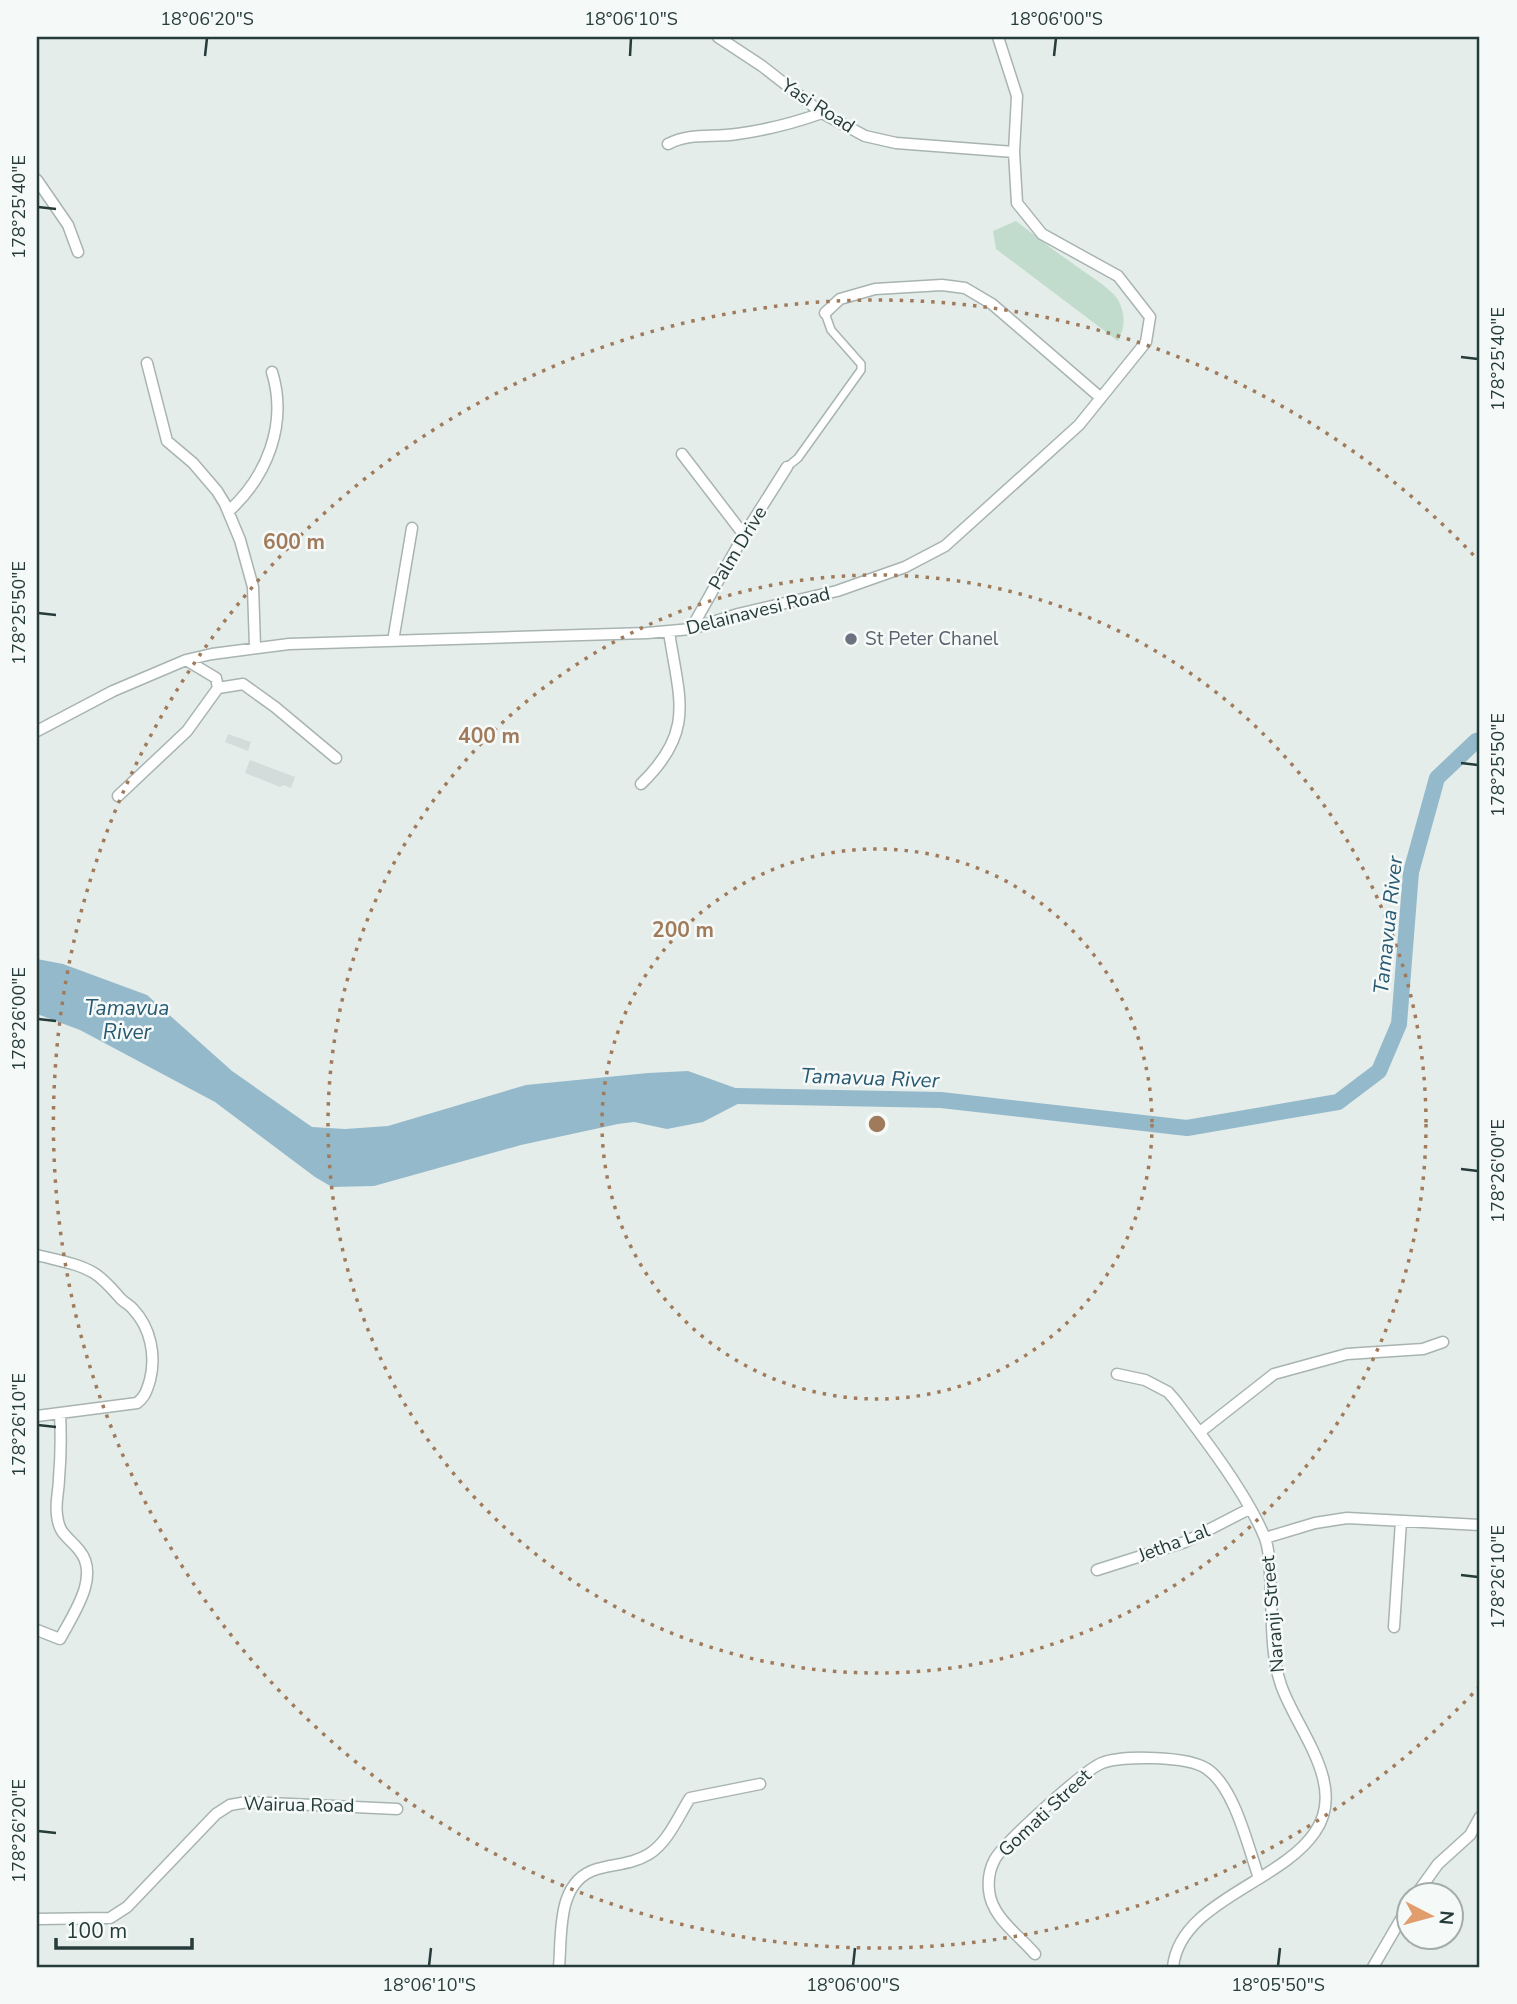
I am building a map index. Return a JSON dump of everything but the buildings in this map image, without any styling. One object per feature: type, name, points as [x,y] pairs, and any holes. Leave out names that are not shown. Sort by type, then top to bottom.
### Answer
[{"type":"street","name":"Yasi Road","points":[[718,37],[762,66],[822,113],[865,136],[896,142],[1014,152]]},
{"type":"street","name":"Delainavesi Road","points":[[37,731],[113,691],[186,660],[255,647],[691,629],[738,614],[837,591],[905,567],[945,546],[1079,425],[1146,342],[1150,317],[1118,276],[1042,234],[1017,203],[1014,152],[1017,96],[998,37]]},
{"type":"street","points":[[668,144],[694,135],[734,135],[772,128],[822,113]]},
{"type":"street","points":[[37,180],[68,225],[78,252]]},
{"type":"street","points":[[787,467],[798,458],[861,370],[861,364],[831,330],[825,313],[840,299],[875,289],[943,285],[965,288],[992,304],[1101,398]]},
{"type":"street","points":[[148,363],[167,441],[193,463],[229,511],[251,575],[255,647]]},
{"type":"street","points":[[229,511],[252,487],[268,455],[274,433],[277,400],[272,372]]},
{"type":"street","points":[[682,454],[744,535]]},
{"type":"street","name":"Palm Drive","points":[[691,629],[744,535],[787,467]]},
{"type":"street","points":[[393,641],[412,528]]},
{"type":"street","points":[[641,784],[660,765],[676,736],[681,717],[669,632]]},
{"type":"street","points":[[186,660],[216,678],[218,688]]},
{"type":"street","points":[[118,796],[187,731],[218,688],[243,684],[336,758]]},
{"type":"street","points":[[37,1255],[93,1272],[133,1308],[142,1322],[152,1350],[153,1367],[148,1389],[137,1403],[37,1416]]},
{"type":"street","points":[[1200,1432],[1274,1374],[1347,1354],[1423,1349],[1444,1342]]},
{"type":"street","name":"Naranji Street","points":[[1117,1374],[1145,1380],[1168,1392],[1200,1432],[1250,1509],[1265,1538],[1269,1555],[1272,1632],[1280,1684],[1310,1744],[1325,1787],[1326,1805],[1316,1832],[1292,1857],[1208,1913],[1188,1932],[1178,1947],[1173,1967]]},
{"type":"street","points":[[37,1630],[60,1639],[82,1596],[88,1567],[78,1548],[61,1532],[57,1519],[60,1413]]},
{"type":"street","name":"Jetha Lal","points":[[1097,1570],[1185,1542],[1250,1509]]},
{"type":"street","points":[[1265,1538],[1327,1520],[1347,1518],[1480,1525]]},
{"type":"street","points":[[1394,1627],[1401,1521]]},
{"type":"street","name":"Gomati Street","points":[[1035,1954],[1002,1920],[992,1903],[989,1881],[994,1861],[1007,1844],[1071,1785],[1106,1761],[1133,1757],[1181,1760],[1209,1770],[1231,1800],[1259,1878]]},
{"type":"street","points":[[559,1967],[564,1902],[582,1876],[648,1855],[669,1833],[690,1798],[760,1784]]},
{"type":"street","name":"Wairua Road","points":[[37,1919],[110,1918],[127,1907],[216,1814],[230,1805],[267,1801],[397,1809]]},
{"type":"street","points":[[1425,1882],[1438,1864],[1470,1835],[1480,1817]]},
{"type":"street","points":[[1373,1967],[1394,1932]]},
{"type":"shaded area","points":[[228,734],[251,742],[248,751],[225,742]]},
{"type":"shaded area","points":[[250,760],[295,777],[291,788],[283,785],[280,787],[245,773]]},
{"type":"green space","points":[[1016,221],[1114,295],[1121,305],[1123,316],[1118,341],[996,249],[993,231]]},
{"type":"water","name":"Tamavua River","points":[[37,959],[63,964],[147,995],[232,1071],[312,1127],[345,1129],[388,1126],[526,1085],[648,1073],[688,1071],[755,1095],[703,1122],[667,1129],[634,1122],[618,1124],[521,1145],[374,1186],[332,1187],[215,1102],[80,1030],[37,1014]]},
{"type":"waterway","name":"Tamavua River","points":[[736,1096],[941,1100],[1187,1128],[1338,1102],[1379,1071],[1399,1024],[1411,872],[1437,778],[1480,740]]},
{"type":"place","name":"St Peter Chanel","points":[[851,639]]}]
